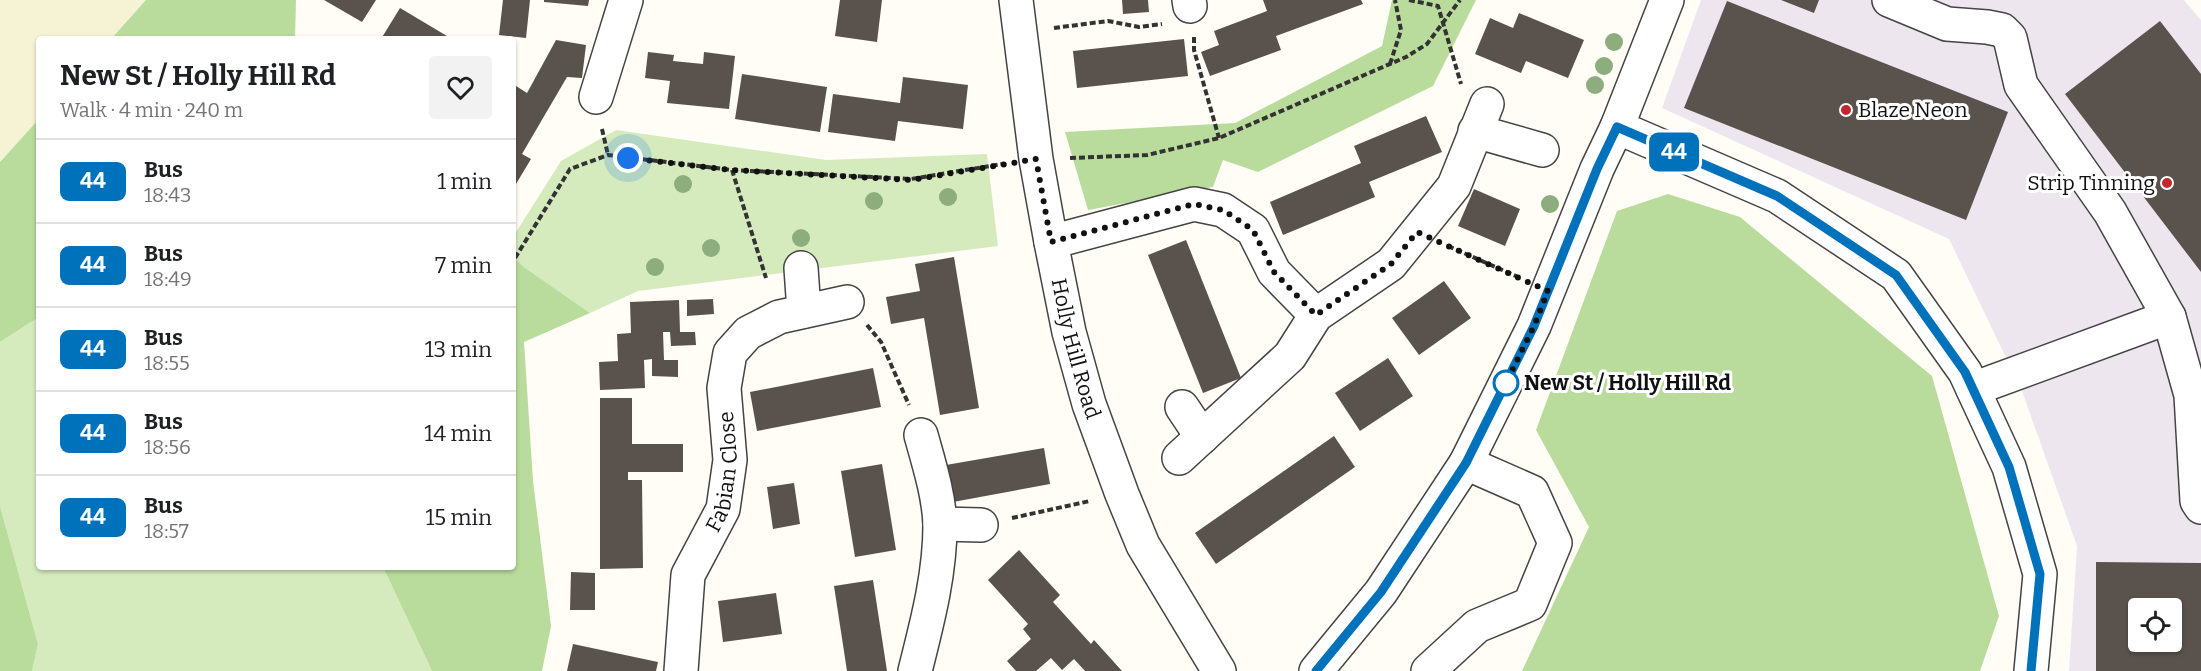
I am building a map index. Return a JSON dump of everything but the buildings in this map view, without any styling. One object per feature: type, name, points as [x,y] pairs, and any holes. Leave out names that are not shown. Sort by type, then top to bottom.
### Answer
[{"type":"street","points":[[596,97],[626,0]]},
{"type":"street","name":"Holly Hill Road","points":[[1016,0],[1036,159],[1069,332],[1089,404],[1143,545],[1219,671]]},
{"type":"street","points":[[1316,671],[1381,592],[1466,463],[1534,326],[1667,0]]},
{"type":"street","points":[[1889,0],[1947,24],[2001,30],[2010,38],[2021,85],[2110,212],[2169,317],[2191,395],[2197,501],[2201,507]]},
{"type":"street","points":[[1182,407],[1190,448],[1290,356],[1316,315],[1391,264],[1454,186],[1481,118],[1542,150]]},
{"type":"street","points":[[1617,127],[1777,196],[1896,275],[1965,372],[2009,467],[2040,574],[2031,671]]},
{"type":"street","points":[[1051,242],[1194,204],[1223,210],[1253,230],[1274,272],[1316,315]]},
{"type":"street","points":[[791,314],[801,268]]},
{"type":"street","name":"Fabian Close","points":[[681,671],[688,575],[723,509],[730,460],[724,388],[730,353],[748,333],[791,314],[847,302]]},
{"type":"street","points":[[1973,389],[2169,317]]},
{"type":"street","points":[[915,671],[934,593],[940,524],[932,472],[921,435]]},
{"type":"street","points":[[1428,671],[1477,626],[1530,604],[1555,543],[1532,492],[1466,463]]},
{"type":"street","points":[[940,524],[981,525]]},
{"type":"path","points":[[1390,64],[1401,30],[1395,0]]},
{"type":"path","points":[[1410,0],[1438,6],[1463,89],[1481,118]]},
{"type":"path","points":[[516,256],[570,169],[608,155],[732,170],[911,180],[1036,159],[1148,154],[1219,138],[1390,64],[1428,44],[1460,0]]},
{"type":"path","points":[[1020,33],[1108,21],[1139,27],[1191,9],[1194,50],[1219,138]]},
{"type":"path","points":[[732,170],[791,314]]},
{"type":"path","points":[[1417,232],[1548,291]]},
{"type":"path","points":[[847,302],[881,342],[921,435]]},
{"type":"path","points":[[981,525],[1122,494]]},
{"type":"shaded area","points":[[0,0],[146,0],[114,36],[36,36],[36,122],[0,162]]},
{"type":"shaded area","points":[[1701,0],[2184,0],[2201,20],[2201,671],[2069,671],[2077,546],[2022,391],[1949,239],[1662,108]]},
{"type":"green space","points":[[146,0],[296,0],[295,36],[114,36]]},
{"type":"green space","points":[[1392,0],[1476,0],[1433,86],[1258,172],[1223,160],[1213,187],[1088,210],[1065,132],[1235,123],[1382,46]]},
{"type":"green space","points":[[36,122],[36,319],[0,342],[0,162]]},
{"type":"green space","points":[[616,130],[826,160],[987,154],[998,246],[638,291],[590,313],[524,268],[516,260],[516,232],[561,161]]},
{"type":"green space","points":[[1668,194],[1740,217],[1932,376],[1999,616],[1980,671],[1522,671],[1589,527],[1536,430],[1617,211]]},
{"type":"green space","points":[[516,260],[590,313],[524,342],[533,481],[551,626],[542,671],[432,671],[384,570],[516,570]]},
{"type":"green space","points":[[36,319],[36,570],[384,570],[432,671],[32,671],[38,644],[0,506],[0,342]]},
{"type":"green space","points":[[0,506],[38,644],[32,671],[0,671]]},
{"type":"bus line","name":"44","points":[[1316,671],[1381,592],[1466,463],[1534,326],[1597,169],[1617,127],[1777,196],[1896,275],[1965,372],[2009,467],[2040,574],[2031,671]]},
{"type":"place","name":"Blaze Neon","points":[[1846,110]]},
{"type":"place","name":"Strip Tinning","points":[[2167,183]]},
{"type":"place","name":"New St / Holly Hill Rd","points":[[1506,383]]},
{"type":"route","points":[[628,158],[732,170],[911,180],[1036,159],[1051,242],[1194,204],[1223,210],[1253,230],[1274,272],[1316,315],[1391,264],[1417,232],[1548,291],[1534,326],[1505,385],[1506,383]]}]
